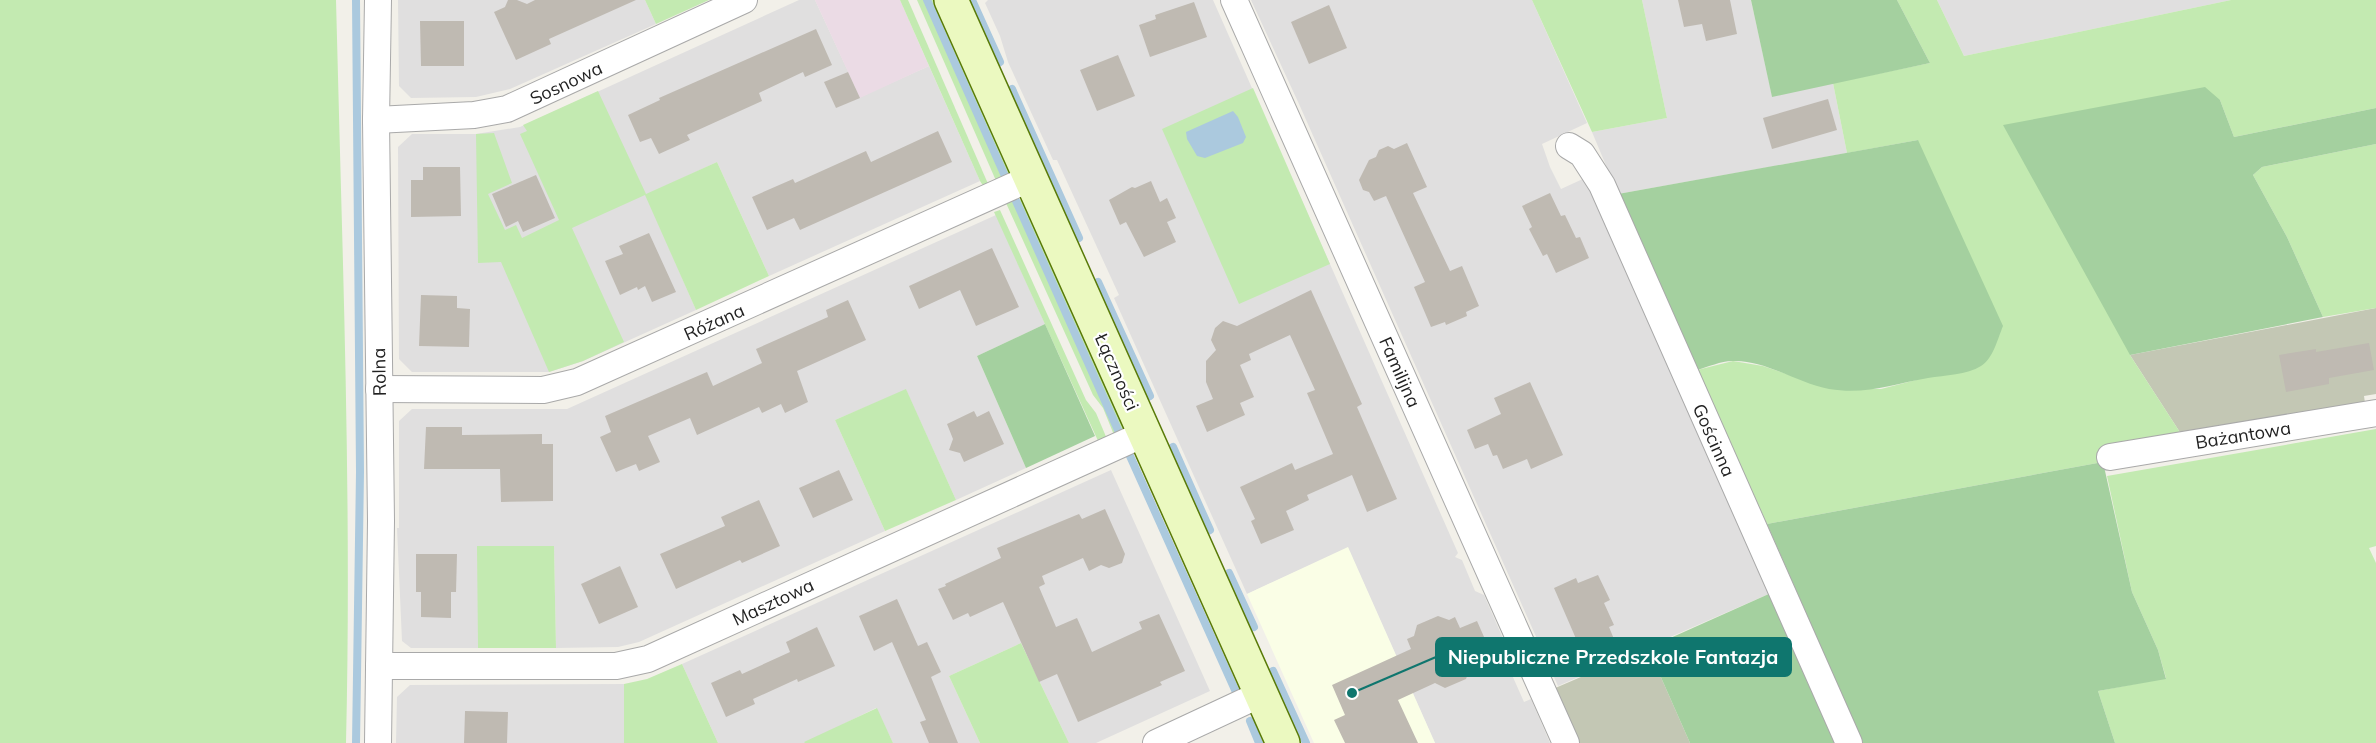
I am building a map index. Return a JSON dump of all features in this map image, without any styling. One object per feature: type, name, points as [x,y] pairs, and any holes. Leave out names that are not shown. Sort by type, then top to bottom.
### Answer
[{"type":"street","name":"Rolna","points":[[378,0],[376,120],[381,521],[378,743]]},
{"type":"street","name":"Sosnowa","points":[[376,120],[474,115],[507,109],[744,0]]},
{"type":"street","name":"Łączności","points":[[951,0],[1283,743]]},
{"type":"street","name":"Familijna","points":[[1234,0],[1566,743]]},
{"type":"street","name":"Gościnna","points":[[1569,146],[1581,154],[1602,185],[1849,743]]},
{"type":"street","name":"Różana","points":[[379,389],[543,390],[577,382],[1031,178]]},
{"type":"street","name":"Bażantowa","points":[[2110,457],[2376,413]]},
{"type":"street","name":"Masztowa","points":[[379,666],[616,666],[648,659],[1144,434]]},
{"type":"street","points":[[1156,743],[1261,694]]},
{"type":"shaded area","points":[[398,0],[645,0],[656,24],[510,89],[476,97],[411,98],[399,86]]},
{"type":"shaded area","points":[[799,0],[815,0],[860,97],[929,66],[980,181],[769,276],[717,162],[646,195],[696,310],[583,361],[549,372],[412,372],[399,359],[398,147],[412,134],[476,134],[520,127]]},
{"type":"shaded area","points":[[815,0],[900,0],[929,66],[860,98]]},
{"type":"shaded area","points":[[988,0],[1213,0],[1458,553],[1455,557],[1462,560],[1475,591],[1484,595],[1512,659],[1508,666],[1524,702],[1531,699],[1550,743],[1435,743],[1348,548],[1247,594],[1114,298],[1119,295],[1057,160],[1053,160],[1008,62],[1000,36],[985,3]]},
{"type":"shaded area","points":[[1251,0],[1532,0],[1587,123],[1542,144],[1550,167],[1561,189],[1585,178],[1771,593],[1558,686]]},
{"type":"shaded area","points":[[1642,0],[1751,0],[1772,96],[1833,83],[1847,153],[1618,194],[1592,132],[1667,118]]},
{"type":"shaded area","points":[[1937,0],[2231,0],[1964,56]]},
{"type":"shaded area","points":[[996,215],[1045,324],[977,356],[1026,468],[956,500],[906,390],[835,420],[885,531],[639,642],[618,647],[556,648],[554,547],[478,546],[478,648],[411,648],[402,641],[397,528],[399,528],[399,421],[412,409],[567,409]]},
{"type":"shaded area","points":[[2376,308],[2376,394],[2364,396],[2365,403],[2183,437],[2130,355]]},
{"type":"shaded area","points":[[1111,470],[1210,691],[1096,743],[1069,743],[1021,643],[949,676],[980,743],[893,743],[876,708],[805,743],[718,743],[682,664]]},
{"type":"shaded area","points":[[1348,547],[1435,743],[1314,743],[1247,594]]},
{"type":"shaded area","points":[[1648,648],[1690,743],[1577,743],[1553,689]]},
{"type":"shaded area","points":[[624,684],[624,743],[396,743],[397,697],[410,685]]},
{"type":"green space","points":[[0,0],[336,0],[347,464],[346,743],[0,743]]},
{"type":"green space","points":[[645,0],[709,0],[656,24]]},
{"type":"green space","points":[[900,0],[908,0],[989,186],[984,187],[980,181]]},
{"type":"green space","points":[[917,0],[937,0],[1013,172],[997,183]]},
{"type":"green space","points":[[1532,0],[1642,0],[1667,118],[1592,132]]},
{"type":"green space","points":[[1751,0],[1897,0],[1930,63],[1772,97]]},
{"type":"green space","points":[[1897,0],[1937,0],[1964,56],[2231,0],[2376,0],[2376,108],[2234,137],[2220,100],[2130,355],[2183,437],[2103,462],[1767,524],[1697,370],[1733,361],[1763,366],[1828,388],[1881,389],[1916,380],[1918,140],[1847,153],[1833,83],[1930,63]]},
{"type":"green space","points":[[2205,87],[2220,100],[2234,137],[2376,108],[2376,144],[2262,167],[2253,175],[2287,237],[2323,317],[2130,355],[2003,125]]},
{"type":"green space","points":[[1253,88],[1330,264],[1239,304],[1162,129]]},
{"type":"green space","points":[[598,91],[646,194],[717,162],[769,276],[696,310],[645,195],[572,228],[624,342],[583,361],[549,372],[501,262],[478,263],[476,134],[494,133],[512,183],[488,194],[505,230],[516,225],[522,238],[559,220],[520,134],[527,131],[523,125]]},
{"type":"green space","points":[[1918,140],[2003,326],[1995,348],[1985,363],[1963,373],[1855,391],[1817,386],[1768,367],[1744,361],[1723,362],[1697,370],[1618,194]]},
{"type":"green space","points":[[2376,144],[2376,308],[2323,317],[2287,237],[2253,175],[2262,167]]},
{"type":"green space","points":[[1017,199],[1026,201],[1126,428],[1114,435],[1103,408],[1093,395],[1006,203]]},
{"type":"green space","points":[[1000,210],[1086,400],[1096,413],[1107,439],[1099,443],[994,212]]},
{"type":"green space","points":[[1045,324],[1095,436],[1026,468],[977,356]]},
{"type":"green space","points":[[906,389],[956,500],[885,531],[835,420]]},
{"type":"green space","points":[[2376,429],[2376,546],[2369,548],[2376,563],[2376,743],[2115,743],[2098,691],[2166,678],[2158,650],[2132,592],[2107,476]]},
{"type":"green space","points":[[2103,462],[2132,592],[2158,650],[2166,679],[2098,691],[2115,743],[1863,743],[1767,524]]},
{"type":"green space","points":[[477,546],[554,546],[556,648],[478,648]]},
{"type":"green space","points":[[1771,593],[1838,743],[1690,743],[1648,648]]},
{"type":"green space","points":[[1021,643],[1069,743],[980,743],[949,676]]},
{"type":"green space","points":[[682,664],[718,743],[624,743],[624,684],[647,679]]},
{"type":"green space","points":[[877,708],[893,743],[804,742]]},
{"type":"water","points":[[1233,111],[1246,137],[1243,143],[1205,158],[1197,156],[1187,139],[1186,132]]},
{"type":"building","points":[[508,0],[517,0],[527,4],[535,0],[636,0],[549,39],[551,44],[516,60],[494,12],[505,7]]},
{"type":"building","points":[[1678,0],[1730,0],[1737,34],[1706,41],[1702,24],[1684,27]]},
{"type":"building","points":[[1194,2],[1207,37],[1150,57],[1139,25],[1156,19],[1155,15]]},
{"type":"building","points":[[1329,5],[1347,48],[1309,64],[1291,22]]},
{"type":"building","points":[[420,21],[464,21],[464,66],[421,66]]},
{"type":"building","points":[[816,29],[832,65],[805,77],[803,72],[759,93],[762,101],[687,135],[690,140],[659,154],[651,138],[640,142],[628,115],[660,100],[659,98]]},
{"type":"building","points":[[1118,55],[1135,96],[1097,111],[1080,70]]},
{"type":"building","points":[[848,72],[860,98],[836,108],[824,82]]},
{"type":"building","points":[[1828,99],[1837,130],[1772,149],[1763,118]]},
{"type":"building","points":[[938,131],[952,162],[800,230],[794,218],[767,230],[752,197],[793,179],[795,183],[866,151],[871,162]]},
{"type":"building","points":[[1407,143],[1427,187],[1413,193],[1450,271],[1462,266],[1479,306],[1466,312],[1467,316],[1446,325],[1445,322],[1431,327],[1414,287],[1425,282],[1386,196],[1374,201],[1369,192],[1363,190],[1359,180],[1369,160],[1376,157],[1379,150],[1388,146],[1394,149]]},
{"type":"building","points":[[423,167],[460,167],[461,216],[411,217],[411,180],[423,180]]},
{"type":"building","points":[[536,175],[555,218],[523,232],[518,221],[506,227],[492,194]]},
{"type":"building","points":[[1151,181],[1160,202],[1167,198],[1176,218],[1167,222],[1176,242],[1144,257],[1126,222],[1120,225],[1109,200],[1132,187],[1135,188]]},
{"type":"building","points":[[1550,193],[1561,216],[1565,215],[1576,238],[1580,237],[1589,258],[1556,273],[1547,254],[1543,256],[1529,229],[1532,227],[1522,206]]},
{"type":"building","points":[[649,233],[676,292],[652,302],[645,286],[620,295],[605,261],[623,254],[619,246]]},
{"type":"building","points":[[992,248],[1019,307],[976,326],[960,290],[919,309],[909,286]]},
{"type":"building","points":[[1311,290],[1362,404],[1357,407],[1397,499],[1367,512],[1352,475],[1307,495],[1309,500],[1286,511],[1294,530],[1261,544],[1251,521],[1255,519],[1240,487],[1292,463],[1295,470],[1333,454],[1307,393],[1315,390],[1290,335],[1249,354],[1251,360],[1240,365],[1254,397],[1240,403],[1245,415],[1207,432],[1196,406],[1213,399],[1206,382],[1206,361],[1216,350],[1211,340],[1215,328],[1223,321],[1237,326]]},
{"type":"building","points":[[421,295],[457,296],[457,308],[470,309],[469,347],[419,346]]},
{"type":"building","points":[[848,300],[866,340],[797,371],[808,402],[785,413],[781,404],[762,413],[759,407],[697,435],[690,418],[648,436],[660,462],[639,471],[636,464],[616,472],[600,437],[611,432],[605,416],[707,372],[713,386],[762,363],[756,349],[828,317],[826,310]]},
{"type":"building","points":[[2369,343],[2374,370],[2329,378],[2329,384],[2286,392],[2279,355],[2316,349],[2316,352]]},
{"type":"building","points":[[1530,382],[1563,455],[1531,469],[1527,459],[1503,469],[1497,455],[1493,456],[1488,444],[1475,449],[1467,430],[1501,414],[1494,398]]},
{"type":"building","points":[[974,411],[977,417],[989,411],[1004,444],[964,462],[960,453],[949,450],[953,439],[947,424]]},
{"type":"building","points":[[426,427],[462,427],[462,435],[542,434],[542,444],[553,444],[553,501],[501,502],[500,469],[424,469]]},
{"type":"building","points":[[839,470],[853,500],[813,518],[799,488]]},
{"type":"building","points":[[759,500],[780,546],[742,563],[740,560],[676,589],[660,554],[725,526],[721,517]]},
{"type":"building","points":[[1105,509],[1125,554],[1122,563],[1109,568],[1101,565],[1089,571],[1083,558],[1042,576],[1045,584],[1039,587],[1056,627],[1077,618],[1092,652],[1142,629],[1139,622],[1159,614],[1185,671],[1160,682],[1162,685],[1078,722],[1057,674],[1039,682],[1003,602],[970,617],[968,613],[953,620],[938,589],[1001,558],[997,548],[1079,514],[1082,519]]},
{"type":"building","points":[[416,554],[457,554],[456,592],[451,592],[451,618],[421,617],[421,592],[416,592]]},
{"type":"building","points":[[620,566],[638,607],[599,624],[581,584]]},
{"type":"building","points":[[1598,575],[1610,600],[1604,603],[1614,625],[1609,627],[1616,644],[1587,657],[1580,640],[1577,641],[1554,588],[1576,578],[1578,583]]},
{"type":"building","points":[[897,599],[918,646],[927,642],[941,672],[931,677],[958,743],[929,743],[920,722],[926,720],[892,642],[874,651],[859,616]]},
{"type":"building","points":[[1438,616],[1449,620],[1455,617],[1460,628],[1477,621],[1488,646],[1472,653],[1477,665],[1470,668],[1466,679],[1445,688],[1435,683],[1398,700],[1418,743],[1345,743],[1334,720],[1345,715],[1332,685],[1411,649],[1407,639],[1414,636],[1417,625]]},
{"type":"building","points":[[817,627],[835,666],[798,682],[797,679],[753,699],[755,704],[726,717],[711,683],[740,670],[742,674],[790,652],[786,642]]},
{"type":"building","points":[[465,711],[508,712],[507,743],[464,743]]},
{"type":"waterway","points":[[356,0],[360,472],[356,743]]},
{"type":"waterway","points":[[927,0],[1004,174]]},
{"type":"waterway","points":[[972,0],[1000,62]]},
{"type":"waterway","points":[[1012,89],[1079,238]]},
{"type":"waterway","points":[[1016,201],[1118,430]]},
{"type":"waterway","points":[[1098,282],[1150,396]]},
{"type":"waterway","points":[[1173,447],[1210,530]]},
{"type":"waterway","points":[[1130,456],[1236,692]]},
{"type":"waterway","points":[[1229,573],[1254,627]]},
{"type":"waterway","points":[[1273,671],[1306,743]]},
{"type":"waterway","points":[[1250,721],[1259,743]]},
{"type":"place","name":"Niepubliczne Przedszkole Fantazja","points":[[1352,693]]}]
